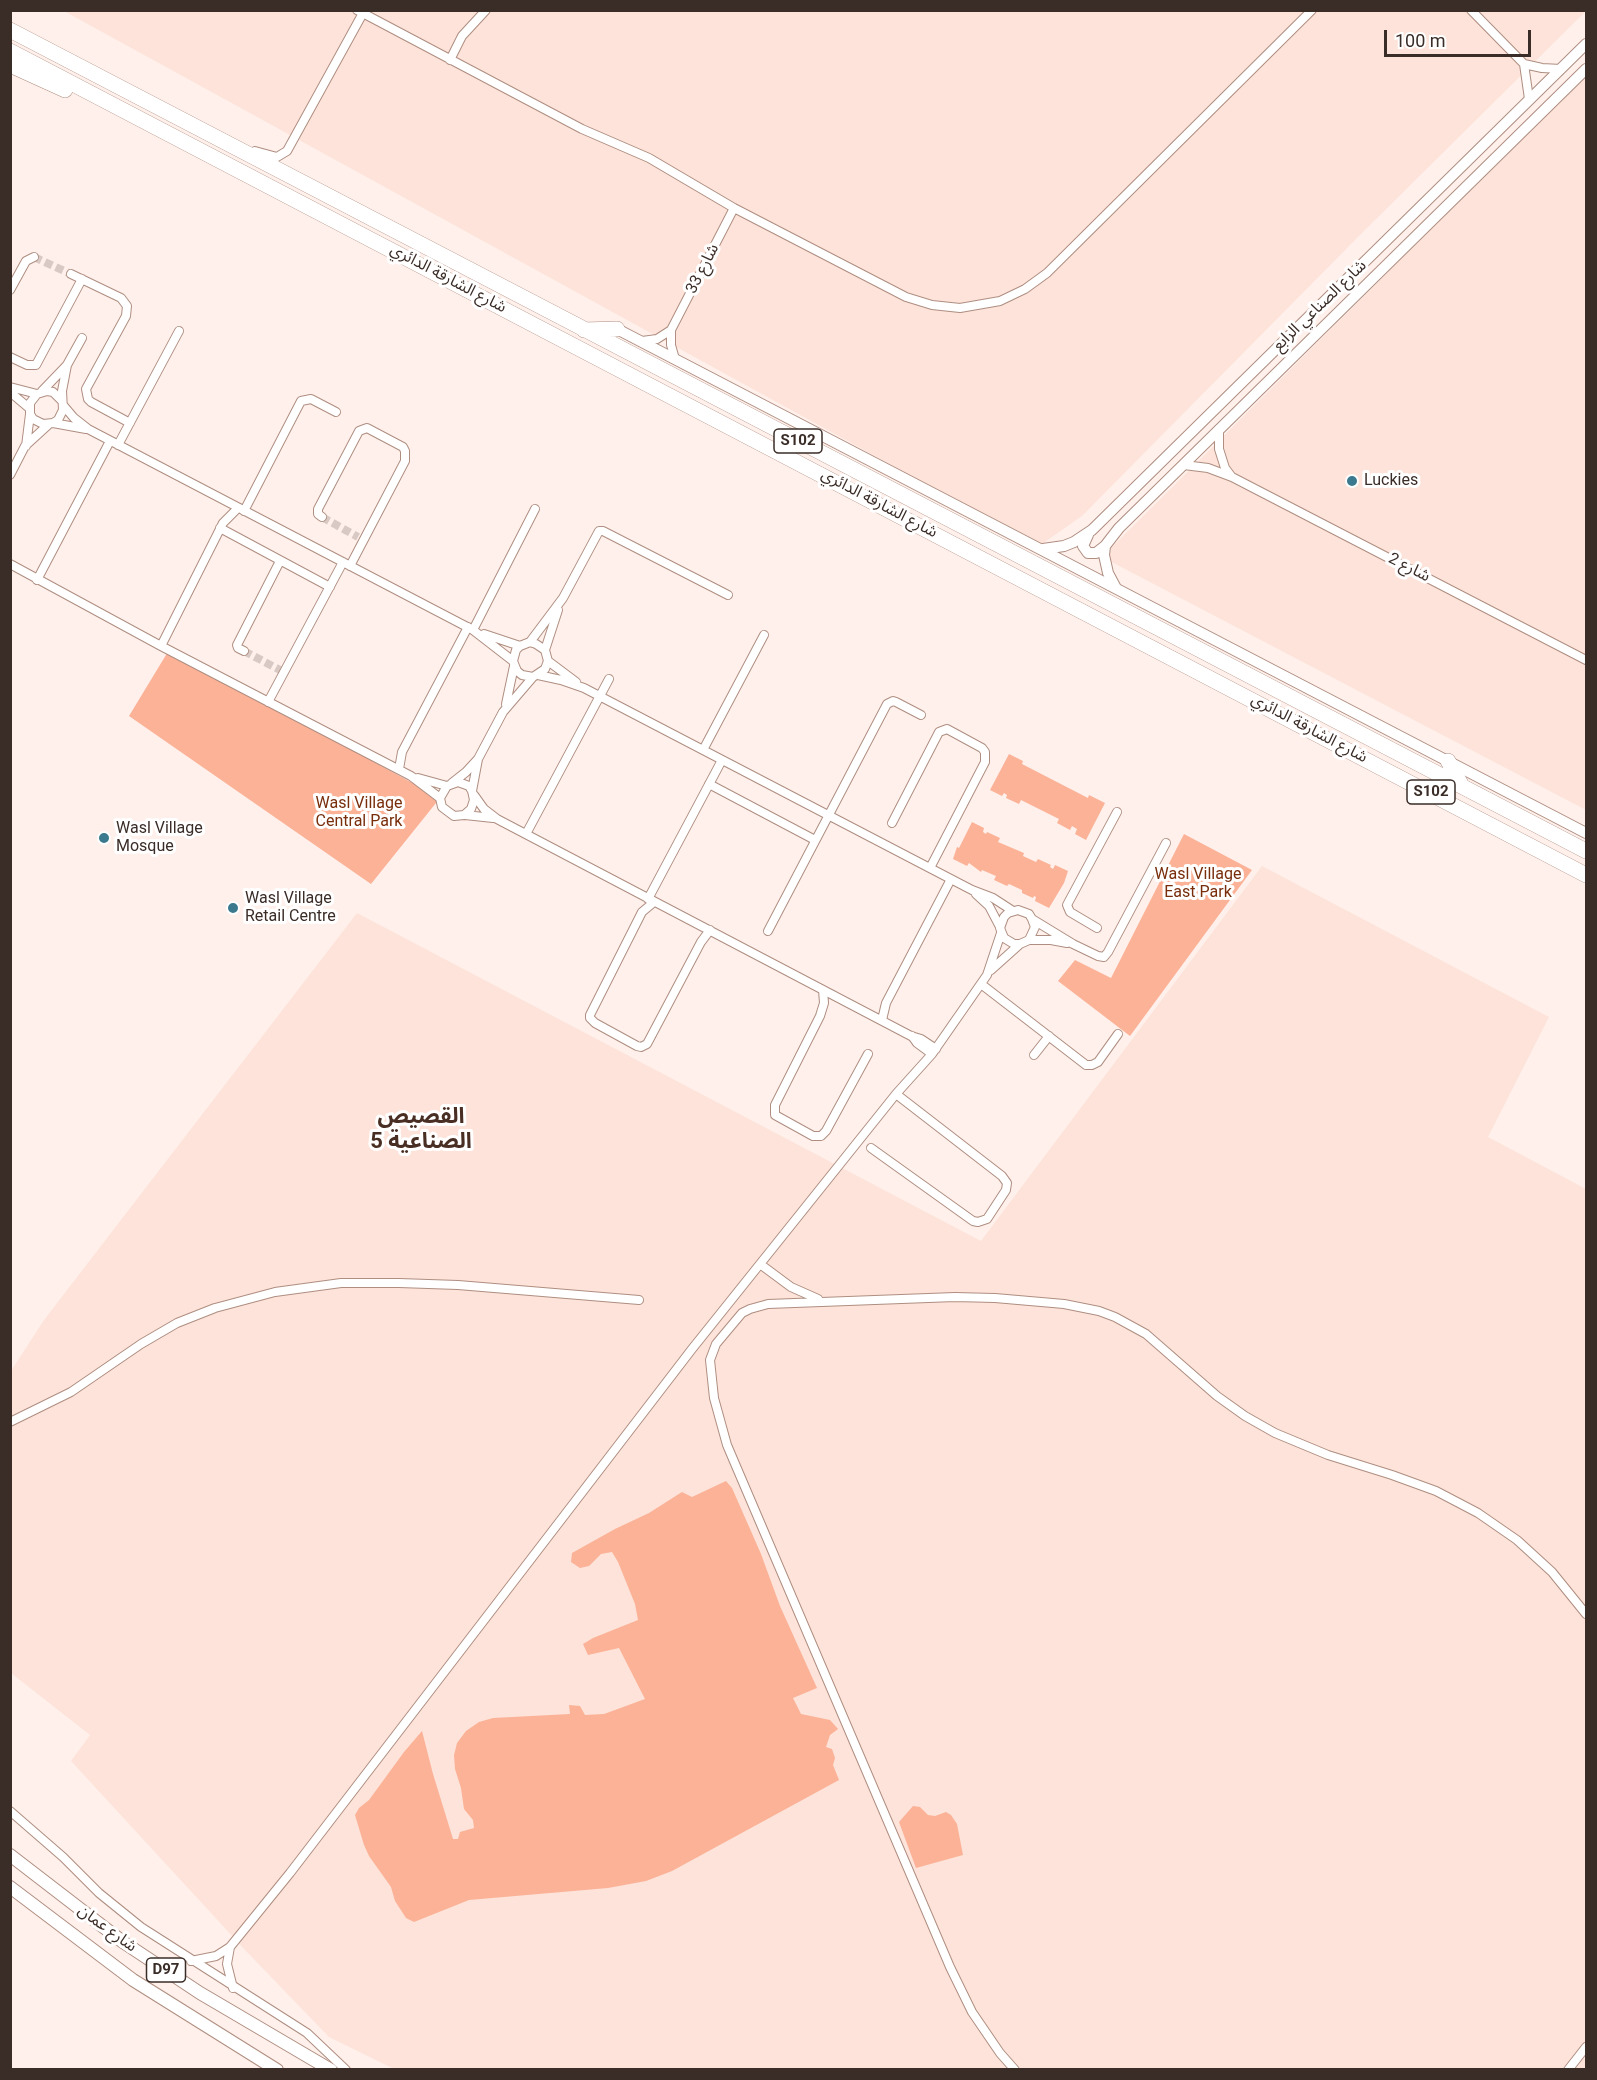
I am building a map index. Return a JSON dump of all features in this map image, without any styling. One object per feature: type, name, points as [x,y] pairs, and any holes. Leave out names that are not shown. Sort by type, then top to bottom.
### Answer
[{"type":"highway","name":"شارع الشارقة الدائري","points":[[10,30],[1587,851]]},
{"type":"highway","name":"شارع الشارقة الدائري","points":[[10,51],[1587,875]]},
{"type":"highway","points":[[10,65],[146,122]]},
{"type":"highway","points":[[583,330],[617,328]]},
{"type":"highway","points":[[1448,761],[1462,786]]},
{"type":"main road","name":"شارع الصناعي الرابع","points":[[1043,549],[1064,546],[1092,530],[1587,44]]},
{"type":"main road","name":"شارع الصناعي الرابع","points":[[1105,546],[1119,528],[1587,69]]},
{"type":"main road","points":[[617,328],[1587,833]]},
{"type":"main road","points":[[1092,530],[1083,542],[1085,550],[1092,554],[1105,546]]},
{"type":"main road","points":[[1105,546],[1105,564],[1116,588]]},
{"type":"main road","name":"شارع عمان","points":[[10,1855],[123,1942],[200,1993],[332,2070]]},
{"type":"main road","name":"شارع عمان","points":[[10,1887],[133,1980],[277,2070]]},
{"type":"street","points":[[243,152],[253,151],[277,157],[287,151],[360,12],[582,129],[649,158],[734,208],[900,294],[919,302],[939,306],[960,308],[980,306],[1000,301],[1025,289],[1047,273],[1312,10]]},
{"type":"street","points":[[1471,10],[1524,64],[1529,99]]},
{"type":"street","points":[[450,60],[462,36],[482,12]]},
{"type":"street","points":[[1524,64],[1561,69]]},
{"type":"street","name":"شارع 33","points":[[671,330],[734,208]]},
{"type":"street","points":[[10,290],[26,261],[34,257]]},
{"type":"street","points":[[71,274],[125,302],[128,311],[87,384],[86,394],[91,402],[130,423]]},
{"type":"street","points":[[10,357],[27,365],[36,365],[82,279]]},
{"type":"street","points":[[641,341],[657,339],[671,330]]},
{"type":"street","points":[[671,330],[671,345],[675,359]]},
{"type":"street","points":[[37,580],[114,443],[130,423],[179,331]]},
{"type":"street","points":[[25,447],[61,416],[63,382],[68,365],[82,338]]},
{"type":"street","points":[[10,475],[25,447],[30,403],[68,365]]},
{"type":"street","points":[[10,387],[39,393],[53,392],[74,418],[88,429],[470,629],[520,646]]},
{"type":"street","points":[[10,392],[38,422],[88,429]]},
{"type":"street","points":[[161,646],[220,528],[227,518],[241,509],[301,401],[311,399],[336,412]]},
{"type":"street","points":[[268,702],[282,671],[330,587],[347,564],[386,497],[405,461],[405,451],[398,444],[371,430],[363,429],[357,435],[318,509],[318,514],[322,517]]},
{"type":"street","points":[[1220,429],[1219,449],[1225,468],[1232,477]]},
{"type":"street","name":"شارع 2","points":[[1184,465],[1208,468],[1232,477],[1587,660]]},
{"type":"street","points":[[399,769],[402,752],[535,509]]},
{"type":"street","points":[[220,528],[330,587]]},
{"type":"street","points":[[440,798],[449,784],[466,772],[478,759],[503,712],[511,690],[516,650],[530,642],[562,598],[596,533],[603,531],[728,595]]},
{"type":"street","points":[[244,651],[237,645],[280,561]]},
{"type":"street","points":[[13,567],[399,769],[440,798],[442,807],[449,814],[497,819]]},
{"type":"street","points":[[503,712],[535,676],[545,669],[548,661],[545,650],[562,598]]},
{"type":"street","points":[[470,629],[514,663],[522,675],[561,680],[584,688]]},
{"type":"street","points":[[703,750],[764,635]]},
{"type":"street","points":[[530,642],[545,650]]},
{"type":"street","points":[[548,661],[584,688],[972,890],[993,898],[1013,911],[1024,912],[1073,944],[1101,957],[1107,955],[1166,843]]},
{"type":"street","points":[[526,834],[609,679]]},
{"type":"street","points":[[768,931],[886,704],[893,701],[921,715]]},
{"type":"street","points":[[892,823],[939,732],[951,731],[982,748],[986,757],[985,762],[930,868]]},
{"type":"street","points":[[464,815],[471,809],[478,759]]},
{"type":"street","points":[[710,930],[701,942],[647,1044],[637,1046],[590,1018],[642,912],[651,901],[722,760]]},
{"type":"street","points":[[411,776],[449,784],[464,783],[484,808],[497,819],[911,1036],[921,1039],[934,1052]]},
{"type":"street","points":[[709,784],[815,840]]},
{"type":"street","points":[[1097,928],[1070,912],[1067,905],[1117,812]]},
{"type":"street","points":[[882,1020],[886,1003],[951,879]]},
{"type":"street","points":[[972,890],[989,906],[1008,942],[1020,944]]},
{"type":"street","points":[[987,975],[1004,917],[1013,911]]},
{"type":"street","points":[[1029,940],[1035,927],[1032,919]]},
{"type":"street","points":[[191,1961],[216,1956],[230,1947],[692,1349],[896,1094],[934,1052],[987,975],[1020,944],[1029,940],[1051,940],[1073,944]]},
{"type":"street","points":[[981,984],[1086,1064],[1092,1065],[1098,1062],[1118,1034]]},
{"type":"street","points":[[823,990],[824,1003],[820,1016],[775,1105],[775,1115],[813,1136],[821,1136],[826,1131],[868,1054]]},
{"type":"street","points":[[1034,1055],[1049,1036]]},
{"type":"street","points":[[871,1148],[973,1221],[987,1219],[1006,1190],[1007,1183],[1002,1176],[896,1094]]},
{"type":"street","points":[[760,1263],[791,1287],[810,1297],[827,1302]]},
{"type":"street","points":[[10,1422],[70,1392],[141,1344],[177,1323],[225,1304],[285,1290],[341,1283],[409,1283],[639,1300]]},
{"type":"street","points":[[1015,2070],[1000,2053],[972,2012],[950,1967],[727,1445],[717,1414],[712,1383],[711,1355],[716,1344],[742,1313],[759,1305],[956,1297],[1082,1306],[1115,1317],[1153,1339],[1217,1396],[1245,1416],[1275,1433],[1328,1455],[1392,1474],[1436,1491],[1478,1513],[1517,1540],[1552,1572],[1587,1614]]},
{"type":"street","points":[[10,1811],[119,1910],[191,1961],[312,2037],[346,2070]]},
{"type":"street","points":[[230,1947],[227,1964],[233,1988]]},
{"type":"street","points":[[1568,2070],[1587,2047]]},
{"type":"shaded area","points":[[1586,10],[1082,516],[1039,546],[64,11]]},
{"type":"shaded area","points":[[1586,75],[1586,810],[1102,557]]},
{"type":"shaded area","name":"القصيص الصناعية 5","points":[[1262,866],[1549,1017],[1488,1137],[1586,1189],[1586,2069],[394,2069],[329,2037],[246,1951],[71,1761],[90,1735],[11,1673],[11,1371],[44,1320],[357,913],[981,1241]]},
{"type":"green space","name":"Wasl Village Central Park","points":[[169,650],[440,798],[371,884],[129,716]]},
{"type":"green space","points":[[1009,754],[1023,761],[1022,764],[1088,798],[1089,795],[1105,803],[1086,840],[1075,834],[1077,829],[1072,826],[1070,830],[1057,823],[1059,819],[1021,800],[1019,804],[1006,798],[1007,795],[1004,793],[1002,796],[990,790]]},
{"type":"green space","points":[[972,822],[984,828],[983,832],[986,834],[987,832],[1000,838],[998,842],[1024,853],[1023,856],[1036,862],[1038,859],[1051,865],[1053,869],[1055,865],[1068,871],[1064,883],[1049,908],[1035,901],[1036,897],[1033,898],[1009,884],[1007,886],[994,880],[996,876],[982,870],[981,872],[969,863],[967,866],[953,859],[957,847],[959,848]]},
{"type":"green space","name":"Wasl Village East Park","points":[[1184,834],[1252,870],[1130,1036],[1058,981],[1075,960],[1111,978]]},
{"type":"green space","points":[[726,1481],[732,1488],[761,1554],[780,1606],[817,1688],[793,1698],[801,1714],[830,1720],[838,1729],[830,1735],[826,1747],[832,1749],[835,1758],[833,1765],[839,1780],[672,1871],[646,1881],[608,1888],[469,1900],[414,1922],[406,1918],[395,1901],[391,1887],[364,1845],[355,1815],[359,1808],[369,1800],[422,1731],[453,1839],[458,1839],[460,1832],[474,1828],[473,1820],[464,1809],[455,1769],[454,1755],[457,1743],[466,1731],[479,1722],[493,1718],[570,1714],[569,1705],[580,1706],[585,1715],[604,1714],[645,1699],[619,1648],[588,1655],[583,1644],[638,1620],[635,1604],[618,1562],[612,1552],[601,1554],[589,1566],[580,1568],[571,1562],[572,1553],[649,1513],[682,1492],[692,1497]]},
{"type":"green space","points":[[913,1806],[920,1807],[928,1815],[935,1816],[946,1812],[951,1815],[957,1824],[963,1855],[916,1868],[899,1822]]},
{"type":"tunnel","points":[[34,257],[71,274]]},
{"type":"tunnel","points":[[322,517],[358,537]]},
{"type":"tunnel","points":[[244,651],[280,670]]},
{"type":"place","name":"Luckies","points":[[1352,481]]},
{"type":"place","name":"Wasl Village Mosque","points":[[104,838]]},
{"type":"place","name":"Wasl Village Retail Centre","points":[[233,908]]},
{"type":"district","name":"القصيص الصناعية 5","points":[[421,1130]]}]
